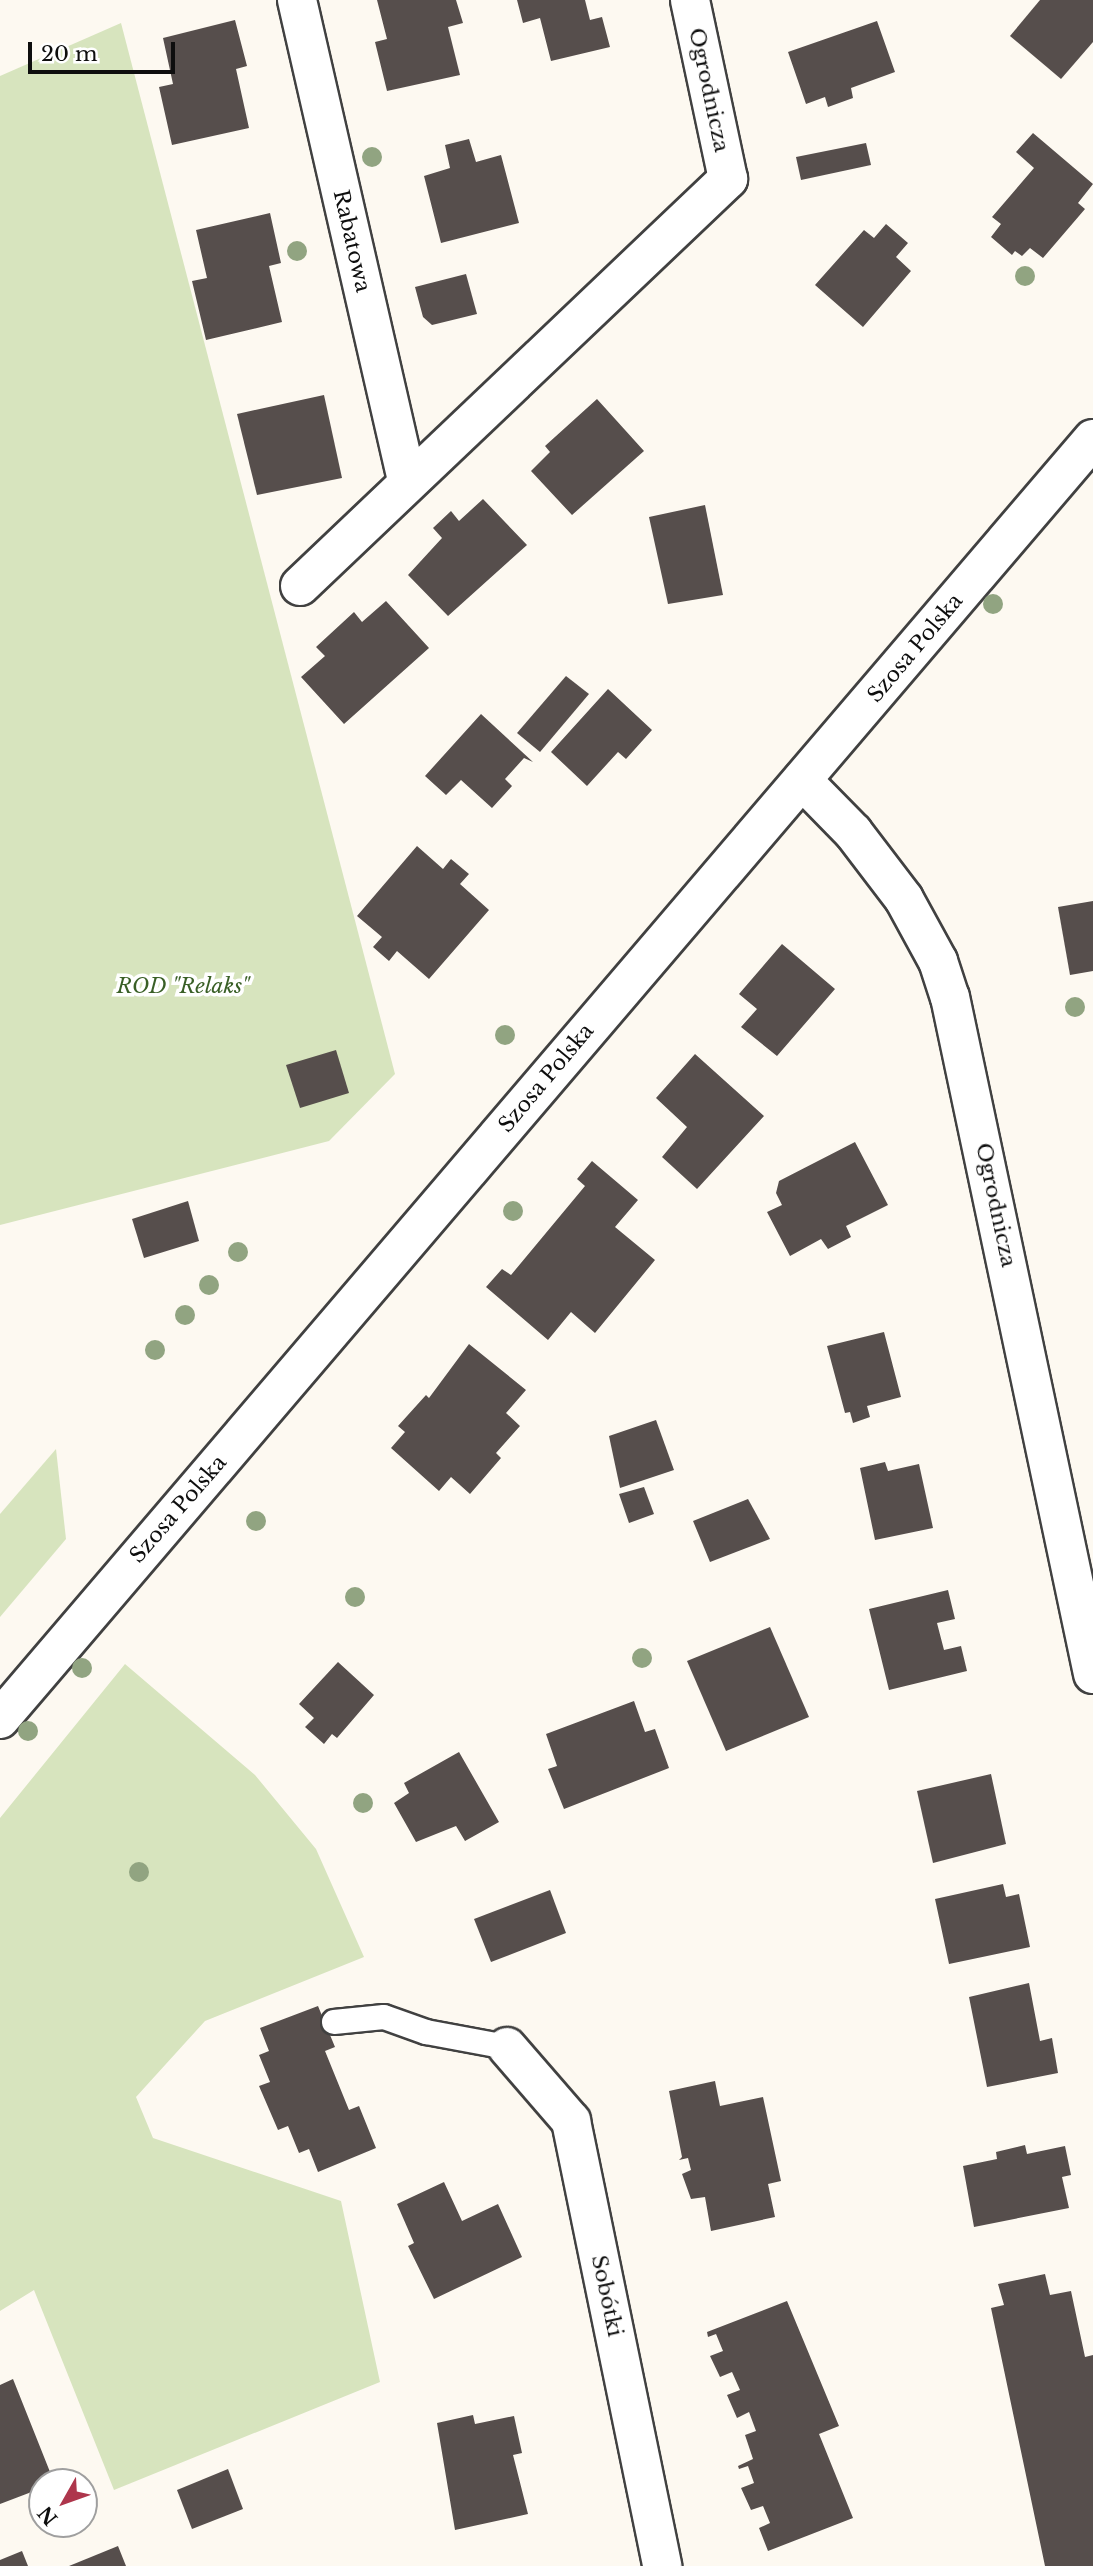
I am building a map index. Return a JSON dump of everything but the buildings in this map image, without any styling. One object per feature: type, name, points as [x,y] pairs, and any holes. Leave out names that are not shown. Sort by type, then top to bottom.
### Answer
[{"type":"street","name":"Rabatowa","points":[[297,0],[407,482]]},
{"type":"street","name":"Ogrodnicza","points":[[407,482],[728,179],[690,0]]},
{"type":"street","name":"Szosa Polska","points":[[0,1719],[1093,439]]},
{"type":"street","points":[[300,586],[407,482]]},
{"type":"street","name":"Ogrodnicza","points":[[802,780],[853,832],[904,899],[946,985],[1093,1674]]},
{"type":"street","name":"Sobótki","points":[[507,2047],[571,2121],[662,2566]]},
{"type":"lane","points":[[334,2022],[384,2017],[426,2032],[507,2047]]},
{"type":"green space","name":"ROD \"Relaks\"","points":[[121,23],[395,1074],[329,1141],[0,1225],[0,76]]},
{"type":"green space","points":[[56,1449],[66,1539],[0,1617],[0,1514]]},
{"type":"green space","points":[[125,1664],[255,1775],[316,1849],[364,1957],[205,2021],[136,2097],[153,2138],[341,2201],[380,2382],[114,2490],[34,2290],[0,2311],[0,1818]]}]
